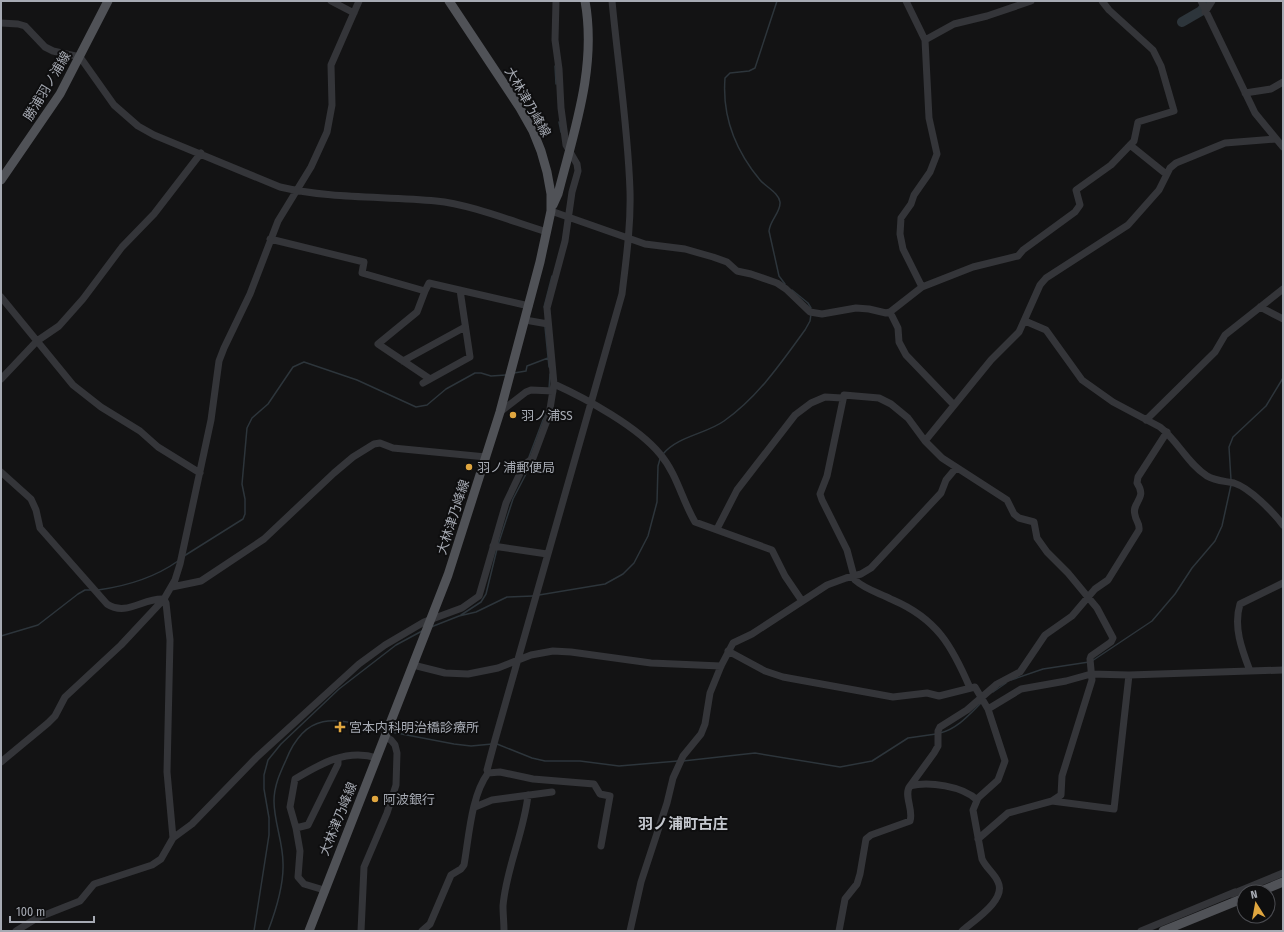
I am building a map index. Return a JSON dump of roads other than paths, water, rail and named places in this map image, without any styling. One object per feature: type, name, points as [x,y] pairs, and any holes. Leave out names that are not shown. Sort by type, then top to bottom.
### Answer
[{"type":"main road","name":"勝浦羽ノ浦線","points":[[1,180],[49,112],[80,57],[108,1]]},
{"type":"main road","name":"大林津乃峰線","points":[[309,931],[448,576],[500,412],[529,306],[551,209],[547,172],[541,151],[533,132],[520,108],[450,1]]},
{"type":"main road","points":[[551,209],[558,194],[585,86],[588,51],[585,1]]},
{"type":"main road","points":[[1163,931],[1236,901]]},
{"type":"street","points":[[331,1],[354,14]]},
{"type":"street","points":[[1,762],[48,724],[55,716],[65,697],[121,645],[164,599],[172,587],[180,564],[212,420],[219,361],[250,294],[270,239],[296,190],[311,167],[326,132],[332,105],[331,65],[359,1]]},
{"type":"street","points":[[16,931],[37,918],[80,901],[94,884],[152,865],[161,859],[173,838],[192,824],[256,758],[359,664],[385,645],[424,622],[430,623],[462,608],[479,596],[496,547],[506,503],[528,462],[549,415],[554,388],[548,324],[548,303],[565,241],[566,215],[578,171],[577,164],[566,144],[561,108],[559,69],[555,40],[556,1]]},
{"type":"street","points":[[422,931],[430,924],[451,875],[461,869],[464,865],[475,807],[481,786],[488,773],[487,770],[494,743],[622,294],[628,239],[630,180],[624,98],[612,1]]},
{"type":"street","points":[[906,1],[925,40],[929,118],[937,154],[930,172],[914,194],[911,204],[903,214],[900,234],[903,249],[922,286]]},
{"type":"street","points":[[925,40],[954,24],[1008,10],[1030,1]]},
{"type":"street","points":[[551,209],[628,239],[645,244],[685,249],[727,262],[737,271],[777,283],[812,312],[822,314],[856,308],[886,313],[890,312],[922,286],[973,267],[1018,256],[1023,250],[1075,212],[1080,205],[1076,193],[1078,187],[1111,165],[1130,145],[1136,138],[1135,128],[1138,122],[1174,111],[1175,108],[1153,50],[1109,10],[1102,1]]},
{"type":"street","points":[[1201,1],[1255,113],[1283,147]]},
{"type":"street","points":[[1205,12],[1212,1]]},
{"type":"street","points":[[1,23],[25,26],[45,47],[53,51],[80,57],[84,60],[107,97],[138,126],[154,135],[280,187],[296,190],[448,202],[547,232]]},
{"type":"street","points":[[1245,93],[1271,89],[1283,82]]},
{"type":"street","points":[[925,441],[953,404],[991,360],[1019,332],[1040,285],[1046,278],[1128,225],[1159,190],[1166,174],[1176,163],[1213,147],[1232,141],[1276,139]]},
{"type":"street","points":[[1130,145],[1166,174]]},
{"type":"street","points":[[1,379],[37,341],[59,326],[83,299],[122,247],[154,214],[201,154]]},
{"type":"street","points":[[270,239],[364,262],[362,273],[425,291]]},
{"type":"street","points":[[430,379],[378,344],[418,312],[429,283],[529,306]]},
{"type":"street","points":[[1146,420],[1215,352],[1225,335],[1283,289]]},
{"type":"street","points":[[423,383],[470,358],[460,290]]},
{"type":"street","points":[[1,297],[79,389],[101,407],[140,431],[158,447],[200,473]]},
{"type":"street","points":[[1260,307],[1283,319]]},
{"type":"street","points":[[890,312],[897,324],[899,342],[906,355],[953,404]]},
{"type":"street","points":[[525,320],[548,324]]},
{"type":"street","points":[[1025,321],[1046,330],[1082,380],[1113,402],[1167,432],[1194,465],[1208,476],[1243,488],[1283,525]]},
{"type":"street","points":[[403,361],[405,358],[465,327]]},
{"type":"street","points":[[500,412],[526,392],[531,390],[554,388],[591,403],[637,432],[662,456],[680,488],[695,522],[718,529],[772,550],[785,576],[802,601]]},
{"type":"street","points":[[718,529],[737,490],[795,415],[811,403],[824,397],[842,398],[844,395],[879,398],[892,404],[908,418],[925,441],[956,468],[1007,500],[1014,514],[1019,518],[1034,522],[1037,538],[1047,552],[1068,573],[1097,608],[1113,638],[1111,642],[1091,656],[1092,680],[1062,776],[1061,795],[1052,801],[1008,812],[978,839]]},
{"type":"street","points":[[842,398],[827,476],[820,494],[847,550],[854,576],[858,583],[873,592],[894,600],[935,626],[959,661],[970,688]]},
{"type":"street","points":[[839,931],[846,899],[857,884],[860,874],[866,839],[871,835],[910,821],[912,815],[907,792],[938,746],[940,726],[967,710],[997,684],[1020,672],[1045,635],[1072,616],[1095,589],[1108,580],[1139,530],[1140,524],[1135,515],[1135,510],[1142,494],[1142,489],[1138,483],[1138,477],[1167,432]]},
{"type":"street","points":[[172,587],[201,581],[264,539],[334,473],[353,457],[374,444],[380,443],[393,448],[486,457]]},
{"type":"street","points":[[630,931],[641,882],[680,762],[701,734],[705,724],[710,693],[721,666],[733,643],[752,634],[827,585],[861,574],[871,568],[941,493],[946,480],[956,468]]},
{"type":"street","points":[[1,472],[31,499],[36,510],[40,528],[107,604],[112,607],[125,608],[157,598],[164,599]]},
{"type":"street","points":[[496,547],[548,554]]},
{"type":"street","points":[[1250,671],[1239,643],[1238,611],[1240,604],[1283,583]]},
{"type":"street","points":[[164,599],[166,603],[170,640],[167,772],[173,838]]},
{"type":"street","points":[[413,665],[460,674],[476,673],[517,662],[544,652],[565,651],[651,663],[721,666]]},
{"type":"street","points":[[728,651],[765,671],[783,677],[894,697],[927,693],[939,696],[975,687],[988,709],[1004,765],[998,780],[977,800],[973,810],[982,859],[985,866],[998,881],[1000,888],[990,908],[962,931]]},
{"type":"street","points":[[988,709],[1021,689],[1066,681],[1091,674],[1129,675],[1283,670]]},
{"type":"street","points":[[1052,801],[1114,809],[1129,675]]},
{"type":"street","points":[[362,931],[364,867],[387,813],[396,786],[397,753],[395,745],[386,734]]},
{"type":"street","points":[[324,890],[304,884],[298,877],[300,852],[296,828],[290,807],[296,779],[326,761],[358,754],[366,754],[377,758]]},
{"type":"street","points":[[296,828],[308,825],[338,764],[338,758]]},
{"type":"street","points":[[488,773],[500,772],[533,779],[590,782],[594,784],[600,794],[610,796],[601,846]]},
{"type":"street","points":[[910,786],[954,787],[964,791],[977,800]]},
{"type":"street","points":[[475,807],[492,800],[552,792]]},
{"type":"street","points":[[504,931],[503,907],[510,868],[528,795]]},
{"type":"street","points":[[1141,931],[1283,873]]},
{"type":"street","points":[[1216,910],[1217,905],[1235,892]]},
{"type":"waterway","points":[[777,1],[755,68],[749,71],[730,73],[725,78],[725,92],[728,119],[738,145],[751,169],[760,180],[775,193],[780,202],[779,209],[771,223],[769,231],[779,276],[785,284]]},
{"type":"waterway","points":[[1182,22],[1201,11],[1209,1]]},
{"type":"waterway","points":[[555,66],[556,84]]},
{"type":"waterway","points":[[559,122],[561,132]]},
{"type":"waterway","points":[[544,307],[552,276]]},
{"type":"waterway","points":[[792,290],[808,303],[811,308]]},
{"type":"waterway","points":[[663,454],[676,443],[724,421],[748,401],[778,367],[805,330],[810,321],[811,314]]},
{"type":"waterway","points":[[545,327],[549,367]]},
{"type":"waterway","points":[[514,373],[526,371],[527,366],[548,358]]},
{"type":"waterway","points":[[184,556],[243,519],[245,514],[245,499],[242,484],[247,428],[252,418],[268,404],[293,367],[304,362],[357,380],[416,407],[427,405],[446,389],[475,373],[491,376],[506,375]]},
{"type":"waterway","points":[[549,389],[550,374]]},
{"type":"waterway","points":[[1231,480],[1229,447],[1233,437],[1266,406],[1283,378]]},
{"type":"waterway","points":[[529,457],[546,412]]},
{"type":"waterway","points":[[539,595],[605,584],[623,574],[634,563],[648,536],[657,502],[658,466],[660,459]]},
{"type":"waterway","points":[[498,545],[513,499],[529,465]]},
{"type":"waterway","points":[[1092,661],[1152,621],[1175,594],[1192,568],[1215,541],[1222,526],[1231,485]]},
{"type":"waterway","points":[[461,615],[481,602],[486,594],[497,549]]},
{"type":"waterway","points":[[98,590],[119,586],[150,577],[178,561]]},
{"type":"waterway","points":[[1,636],[38,625],[78,594],[85,590],[92,590]]},
{"type":"waterway","points":[[431,627],[459,616],[476,612],[507,597],[533,596]]},
{"type":"waterway","points":[[254,931],[269,835],[269,818],[264,789],[264,775],[268,760],[281,744],[339,689],[396,645],[422,631]]},
{"type":"waterway","points":[[1011,680],[1043,669],[1089,662]]},
{"type":"waterway","points":[[993,692],[1006,683]]},
{"type":"waterway","points":[[940,733],[957,725],[981,703]]},
{"type":"waterway","points":[[268,931],[279,898],[283,872],[283,855],[275,817],[274,795],[276,785],[294,743],[304,732],[314,725],[326,721],[352,723],[383,730]]},
{"type":"waterway","points":[[391,732],[454,744],[471,746],[492,744]]},
{"type":"waterway","points":[[683,761],[755,753],[840,767],[872,761],[908,738],[936,734]]},
{"type":"waterway","points":[[497,744],[532,758],[545,761],[580,761],[619,766],[678,761]]},
{"type":"place","name":"羽ノ浦SS","points":[[513,415]]},
{"type":"place","name":"羽ノ浦郵便局","points":[[469,467]]},
{"type":"place","name":"宮本内科明治橋診療所","points":[[340,727]]},
{"type":"place","name":"阿波銀行","points":[[375,799]]},
{"type":"district","name":"羽ノ浦町古庄","points":[[683,824]]}]
